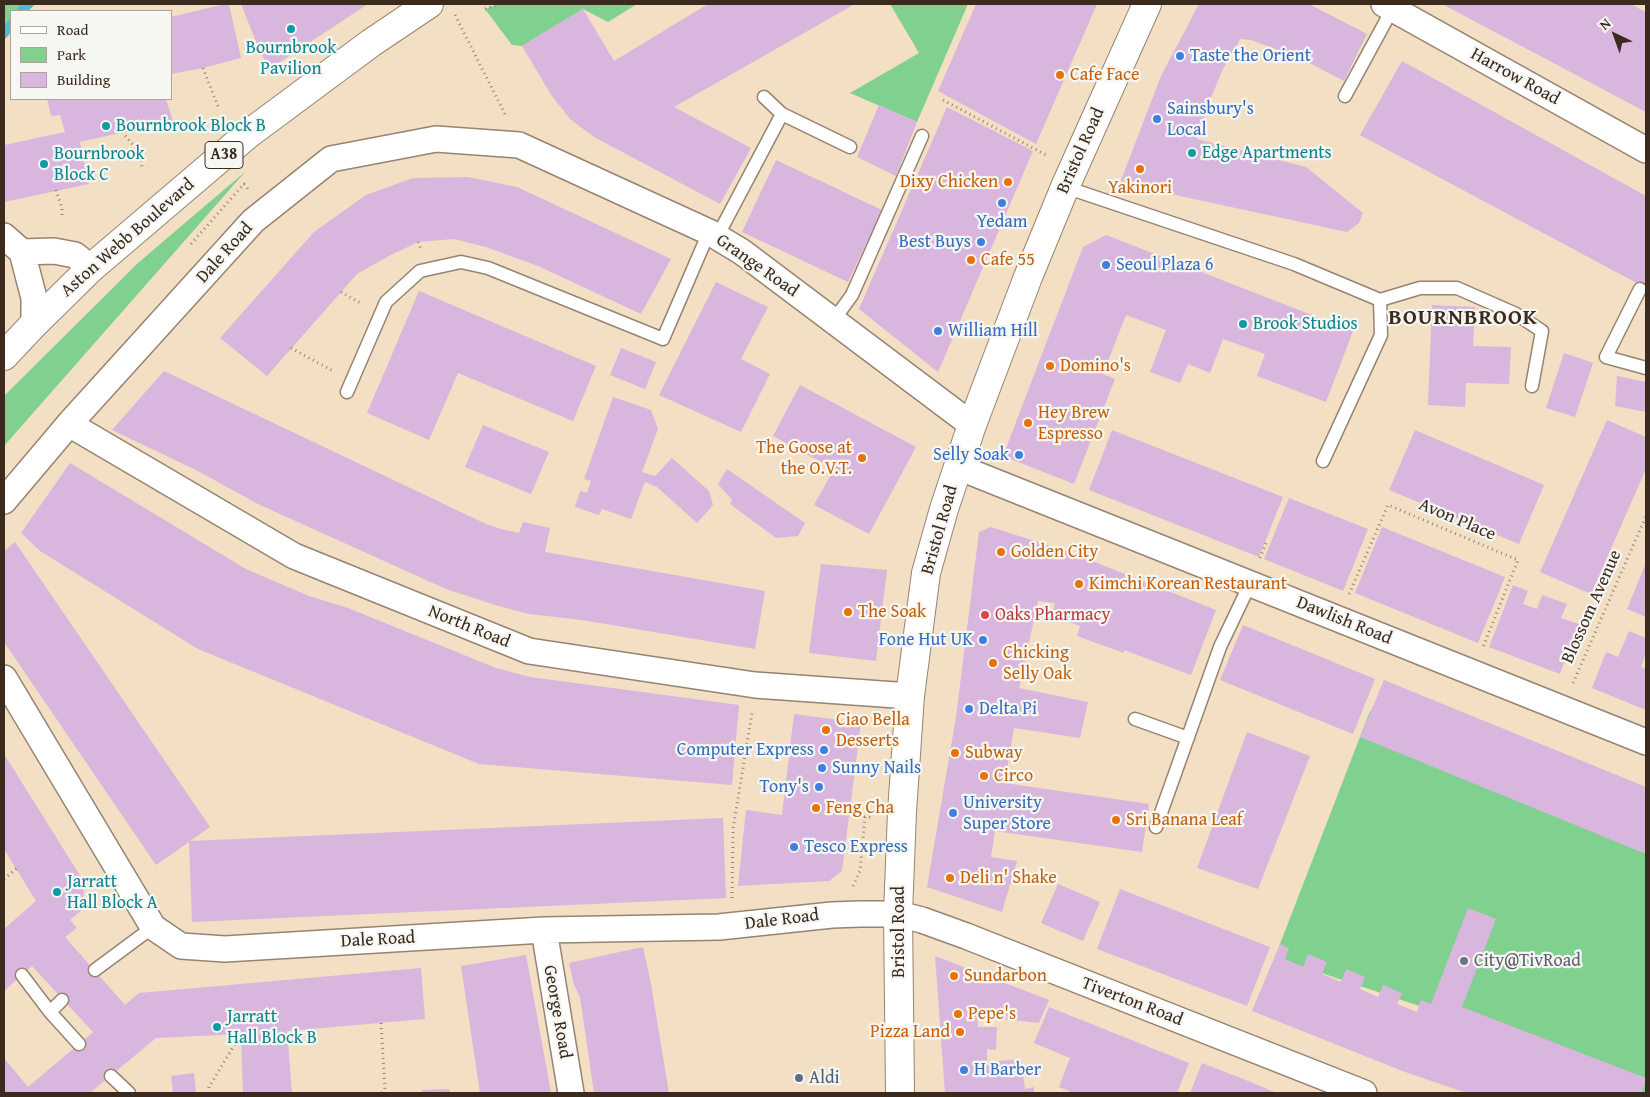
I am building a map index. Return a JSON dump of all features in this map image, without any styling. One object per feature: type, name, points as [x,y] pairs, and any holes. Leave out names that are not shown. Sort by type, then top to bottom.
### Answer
[{"type":"main road","name":"Bristol Road","points":[[900,1093],[898,914],[910,696],[926,573],[944,509],[972,425],[1028,277],[1069,178],[1147,4]]},
{"type":"main road","name":"Aston Webb Boulevard","points":[[4,356],[91,268],[247,134],[371,43],[440,7]]},
{"type":"street","name":"Harrow Road","points":[[1390,5],[1646,150]]},
{"type":"street","name":"Dale Road","points":[[4,501],[70,424],[253,221],[331,159],[436,139],[519,145]]},
{"type":"street","name":"Grange Road","points":[[519,145],[713,234],[742,252],[972,425]]},
{"type":"street","points":[[4,236],[22,252],[34,298],[34,324]]},
{"type":"street","points":[[22,252],[54,250],[75,255],[91,268]]},
{"type":"street","name":"North Road","points":[[70,424],[294,556],[529,651],[755,685],[910,696]]},
{"type":"street","name":"Dawlish Road","points":[[958,467],[1646,742]]},
{"type":"street","name":"Dale Road","points":[[4,678],[153,927],[181,946],[225,948],[544,930],[735,926],[832,915],[898,914]]},
{"type":"street","name":"Tiverton Road","points":[[898,914],[922,920],[966,936],[1364,1093]]},
{"type":"street","name":"George Road","points":[[544,930],[571,1093]]},
{"type":"lane","points":[[1345,96],[1390,5]]},
{"type":"lane","points":[[764,97],[782,114],[850,147]]},
{"type":"lane","points":[[349,387],[386,302],[420,270],[460,262],[488,268],[663,339],[713,234],[782,114]]},
{"type":"lane","points":[[833,321],[852,295],[922,136]]},
{"type":"lane","points":[[1069,178],[1294,264],[1380,300],[1420,288],[1457,288],[1516,314],[1542,331],[1532,386]]},
{"type":"lane","points":[[1640,289],[1606,357],[1646,368]]},
{"type":"lane","points":[[1323,461],[1381,335],[1380,300]]},
{"type":"lane","points":[[1156,827],[1220,647],[1250,584]]},
{"type":"lane","points":[[1135,719],[1188,738]]},
{"type":"lane","points":[[95,970],[153,927]]},
{"type":"lane","points":[[22,975],[50,1012],[79,1044]]},
{"type":"lane","points":[[50,1012],[62,1000]]},
{"type":"lane","points":[[111,1076],[129,1093]]},
{"type":"path","points":[[485,9],[499,4]]},
{"type":"path","points":[[440,7],[519,145]]},
{"type":"path","points":[[203,68],[219,109]]},
{"type":"path","points":[[942,100],[1069,178]]},
{"type":"path","points":[[122,132],[140,153],[142,167]]},
{"type":"path","points":[[56,190],[62,208],[62,219]]},
{"type":"path","points":[[292,348],[349,387]]},
{"type":"path","name":"Avon Place","points":[[1338,619],[1388,505],[1518,560],[1472,672]]},
{"type":"path","name":"Blossom Avenue","points":[[1562,708],[1646,516]]},
{"type":"path","points":[[735,926],[732,900],[733,829],[755,685]]},
{"type":"path","points":[[850,889],[860,871],[865,817]]},
{"type":"path","points":[[4,879],[17,868]]},
{"type":"path","points":[[381,1023],[385,1089],[382,1093]]},
{"type":"path","points":[[208,1093],[209,1087],[241,1034]]},
{"type":"green space","points":[[4,4],[36,4],[27,10],[10,10],[10,31],[4,40]]},
{"type":"green space","points":[[499,4],[637,4],[608,22],[583,9],[522,46],[512,45],[485,9]]},
{"type":"green space","points":[[890,4],[968,4],[917,122],[850,93],[919,53]]},
{"type":"green space","points":[[246,171],[4,446],[4,396],[138,263]]},
{"type":"green space","points":[[1370,711],[1646,844],[1646,1093],[1641,1093],[1645,1082],[1277,958],[1280,944]]},
{"type":"building","points":[[229,4],[241,58],[172,74],[172,17]]},
{"type":"building","name":"Bournbrook Pavilion","points":[[241,4],[368,4],[271,68],[261,54]]},
{"type":"building","points":[[708,4],[855,4],[674,107],[751,148],[720,204],[594,137],[570,119],[552,96],[522,46],[583,9],[614,61]]},
{"type":"building","points":[[976,4],[1097,4],[1036,144],[938,91]]},
{"type":"building","points":[[1199,4],[1309,4],[1367,34],[1344,81],[1300,58],[1251,40],[1240,39],[1223,69],[1197,139],[1306,167],[1363,213],[1359,223],[1347,232],[1120,183],[1161,76]]},
{"type":"building","points":[[1442,4],[1631,4],[1646,12],[1646,112]]},
{"type":"building","points":[[1402,61],[1646,196],[1646,288],[1360,135]]},
{"type":"building","points":[[47,100],[166,100],[173,121],[80,142],[89,184],[4,202],[4,145],[65,132],[60,115],[51,116]]},
{"type":"building","points":[[879,105],[917,122],[896,176],[857,157]]},
{"type":"building","points":[[947,107],[1033,151],[938,372],[859,309]]},
{"type":"building","points":[[776,160],[882,210],[848,282],[742,232]]},
{"type":"building","points":[[468,177],[517,187],[671,259],[641,314],[538,266],[486,247],[454,239],[418,242],[357,274],[267,376],[220,338],[314,232],[366,195],[413,178]]},
{"type":"building","name":"Brook Studios","points":[[1106,235],[1353,331],[1326,402],[1257,376],[1265,354],[1223,339],[1210,373],[1188,364],[1180,383],[1150,372],[1166,330],[1126,315],[1103,374],[1115,379],[1074,484],[1003,456],[1083,247]]},
{"type":"building","points":[[716,282],[768,307],[741,359],[770,374],[741,432],[659,395]]},
{"type":"building","points":[[419,291],[596,366],[573,421],[458,373],[429,440],[367,413]]},
{"type":"building","points":[[1432,305],[1475,307],[1473,346],[1511,347],[1509,384],[1466,383],[1465,407],[1428,405]]},
{"type":"building","points":[[621,348],[656,362],[645,389],[610,375]]},
{"type":"building","points":[[1564,353],[1593,363],[1575,417],[1546,408]]},
{"type":"building","points":[[164,371],[486,524],[519,533],[523,522],[550,528],[545,552],[765,591],[755,649],[582,620],[529,614],[495,605],[446,589],[258,504],[196,470],[112,430]]},
{"type":"building","points":[[1617,376],[1646,382],[1646,412],[1615,406]]},
{"type":"building","name":"The Goose at the O.V.T.","points":[[800,385],[916,447],[869,534],[814,505],[834,469],[773,436]]},
{"type":"building","points":[[613,397],[651,410],[658,429],[642,472],[655,476],[672,458],[709,491],[713,505],[697,523],[657,487],[645,482],[631,519],[602,509],[599,515],[575,507],[580,491],[587,493],[591,481],[584,479]]},
{"type":"building","points":[[1607,420],[1646,437],[1646,469],[1591,594],[1540,572]]},
{"type":"building","points":[[483,425],[549,452],[531,494],[465,467]]},
{"type":"building","points":[[1112,430],[1283,497],[1259,557],[1089,490]]},
{"type":"building","points":[[1415,430],[1544,485],[1519,544],[1389,490]]},
{"type":"building","points":[[70,463],[246,569],[309,596],[348,608],[496,668],[530,677],[739,705],[732,785],[479,764],[198,649],[40,551],[21,533]]},
{"type":"building","points":[[727,469],[805,523],[798,536],[776,538],[730,504],[732,500],[718,484]]},
{"type":"building","points":[[1289,498],[1368,529],[1343,591],[1264,559]]},
{"type":"building","points":[[991,527],[1072,553],[1216,610],[1191,675],[1124,650],[1124,653],[1077,636],[1080,626],[1052,616],[1055,603],[1038,601],[1019,688],[1088,702],[1080,738],[1014,728],[1005,783],[1149,804],[1142,852],[995,831],[991,857],[1017,861],[1002,912],[927,887],[956,717],[979,532]]},
{"type":"building","points":[[1382,527],[1505,577],[1478,643],[1355,593]]},
{"type":"building","points":[[15,542],[210,827],[190,841],[723,818],[726,898],[192,922],[189,842],[156,865],[4,642],[4,551]]},
{"type":"building","points":[[1646,563],[1646,617],[1627,609]]},
{"type":"building","name":"The Soak","points":[[821,564],[887,570],[876,661],[809,653]]},
{"type":"building","points":[[1513,585],[1528,591],[1523,604],[1537,609],[1542,595],[1567,604],[1561,618],[1579,624],[1560,674],[1489,647]]},
{"type":"building","points":[[1243,625],[1375,679],[1353,734],[1220,680]]},
{"type":"building","points":[[1629,631],[1646,638],[1646,653],[1641,667],[1646,669],[1646,710],[1592,688],[1606,652],[1618,657]]},
{"type":"building","points":[[1384,680],[1646,787],[1646,854],[1360,737]]},
{"type":"building","points":[[794,714],[861,723],[842,871],[829,881],[738,886],[746,810],[782,815]]},
{"type":"building","points":[[1247,732],[1310,756],[1258,889],[1197,868]]},
{"type":"building","name":"Jarratt Hall Block B","points":[[4,754],[84,882],[83,909],[70,920],[77,928],[65,937],[125,1005],[139,993],[421,968],[425,1019],[287,1031],[292,1093],[243,1093],[241,1034],[156,1038],[90,1093],[4,1093],[4,1058],[28,1087],[93,1032],[32,966],[4,991],[4,929],[36,901],[4,849]]},
{"type":"building","points":[[1058,884],[1100,902],[1083,941],[1041,923]]},
{"type":"building","points":[[1120,889],[1270,947],[1247,1006],[1097,949]]},
{"type":"building","points":[[1468,908],[1496,919],[1462,1007],[1646,1078],[1641,1093],[1467,1093],[1405,1072],[1252,1011],[1280,944],[1289,948],[1285,959],[1303,967],[1308,954],[1327,962],[1322,974],[1341,982],[1346,969],[1365,977],[1360,989],[1378,997],[1383,985],[1402,993],[1397,1004],[1417,1012],[1421,1000],[1431,1004]]},
{"type":"building","points":[[643,947],[669,1093],[594,1093],[580,997],[574,985],[569,963]]},
{"type":"building","points":[[526,955],[551,1093],[480,1093],[461,966]]},
{"type":"building","points":[[935,956],[1049,1000],[1039,1023],[977,1016],[978,1027],[997,1027],[996,1050],[987,1049],[987,1062],[1021,1059],[1025,1089],[1034,1087],[1034,1093],[945,1093]]},
{"type":"building","points":[[1049,1007],[1189,1063],[1177,1093],[1074,1093],[1059,1087],[1070,1058],[1034,1043]]},
{"type":"building","points":[[1202,1063],[1243,1079],[1277,1093],[1190,1093]]},
{"type":"building","points":[[194,1073],[196,1093],[173,1093],[171,1076]]},
{"type":"building","points":[[449,1089],[450,1093],[422,1093],[422,1090]]},
{"type":"waterway","points":[[22,10],[29,4]]},
{"type":"waterway","points":[[4,34],[10,25]]},
{"type":"place","name":"Bournbrook Pavilion","points":[[291,29]]},
{"type":"place","name":"Taste the Orient","points":[[1180,56]]},
{"type":"place","name":"Cafe Face","points":[[1060,75]]},
{"type":"place","name":"Sainsbury's Local","points":[[1157,119]]},
{"type":"place","name":"Bournbrook Block B","points":[[106,126]]},
{"type":"place","name":"Edge Apartments","points":[[1192,153]]},
{"type":"place","name":"Bournbrook Block C","points":[[44,164]]},
{"type":"place","name":"Yakinori","points":[[1140,169]]},
{"type":"place","name":"Dixy Chicken","points":[[1008,182]]},
{"type":"place","name":"Yedam","points":[[1002,203]]},
{"type":"place","name":"Best Buys","points":[[981,242]]},
{"type":"place","name":"Cafe 55","points":[[971,260]]},
{"type":"place","name":"Seoul Plaza 6","points":[[1106,265]]},
{"type":"place","name":"Brook Studios","points":[[1243,324]]},
{"type":"place","name":"William Hill","points":[[938,331]]},
{"type":"place","name":"Domino's","points":[[1050,366]]},
{"type":"place","name":"Hey Brew Espresso","points":[[1028,423]]},
{"type":"place","name":"Selly Soak","points":[[1019,455]]},
{"type":"place","name":"The Goose at the O.V.T.","points":[[862,458]]},
{"type":"place","name":"Golden City","points":[[1001,552]]},
{"type":"place","name":"Kimchi Korean Restaurant","points":[[1079,584]]},
{"type":"place","name":"The Soak","points":[[848,612]]},
{"type":"place","name":"Oaks Pharmacy","points":[[985,615]]},
{"type":"place","name":"Fone Hut UK","points":[[983,640]]},
{"type":"place","name":"Chicking Selly Oak","points":[[993,663]]},
{"type":"place","name":"Delta Pi","points":[[969,709]]},
{"type":"place","name":"Ciao Bella Desserts","points":[[826,730]]},
{"type":"place","name":"Computer Express","points":[[824,750]]},
{"type":"place","name":"Subway","points":[[955,753]]},
{"type":"place","name":"Sunny Nails","points":[[822,768]]},
{"type":"place","name":"Circo","points":[[984,776]]},
{"type":"place","name":"Tony's","points":[[819,787]]},
{"type":"place","name":"Feng Cha","points":[[816,808]]},
{"type":"place","name":"University Super Store","points":[[953,813]]},
{"type":"place","name":"Sri Banana Leaf","points":[[1116,820]]},
{"type":"place","name":"Tesco Express","points":[[794,847]]},
{"type":"place","name":"Deli n' Shake","points":[[950,878]]},
{"type":"place","name":"Jarratt Hall Block A","points":[[57,892]]},
{"type":"place","name":"City@TivRoad","points":[[1464,961]]},
{"type":"place","name":"Sundarbon","points":[[954,976]]},
{"type":"place","name":"Pepe's","points":[[958,1014]]},
{"type":"place","name":"Jarratt Hall Block B","points":[[217,1027]]},
{"type":"place","name":"Pizza Land","points":[[960,1032]]},
{"type":"place","name":"H Barber","points":[[964,1070]]},
{"type":"place","name":"Aldi","points":[[799,1078]]},
{"type":"district","name":"BOURNBROOK","points":[[1463,318]]}]
